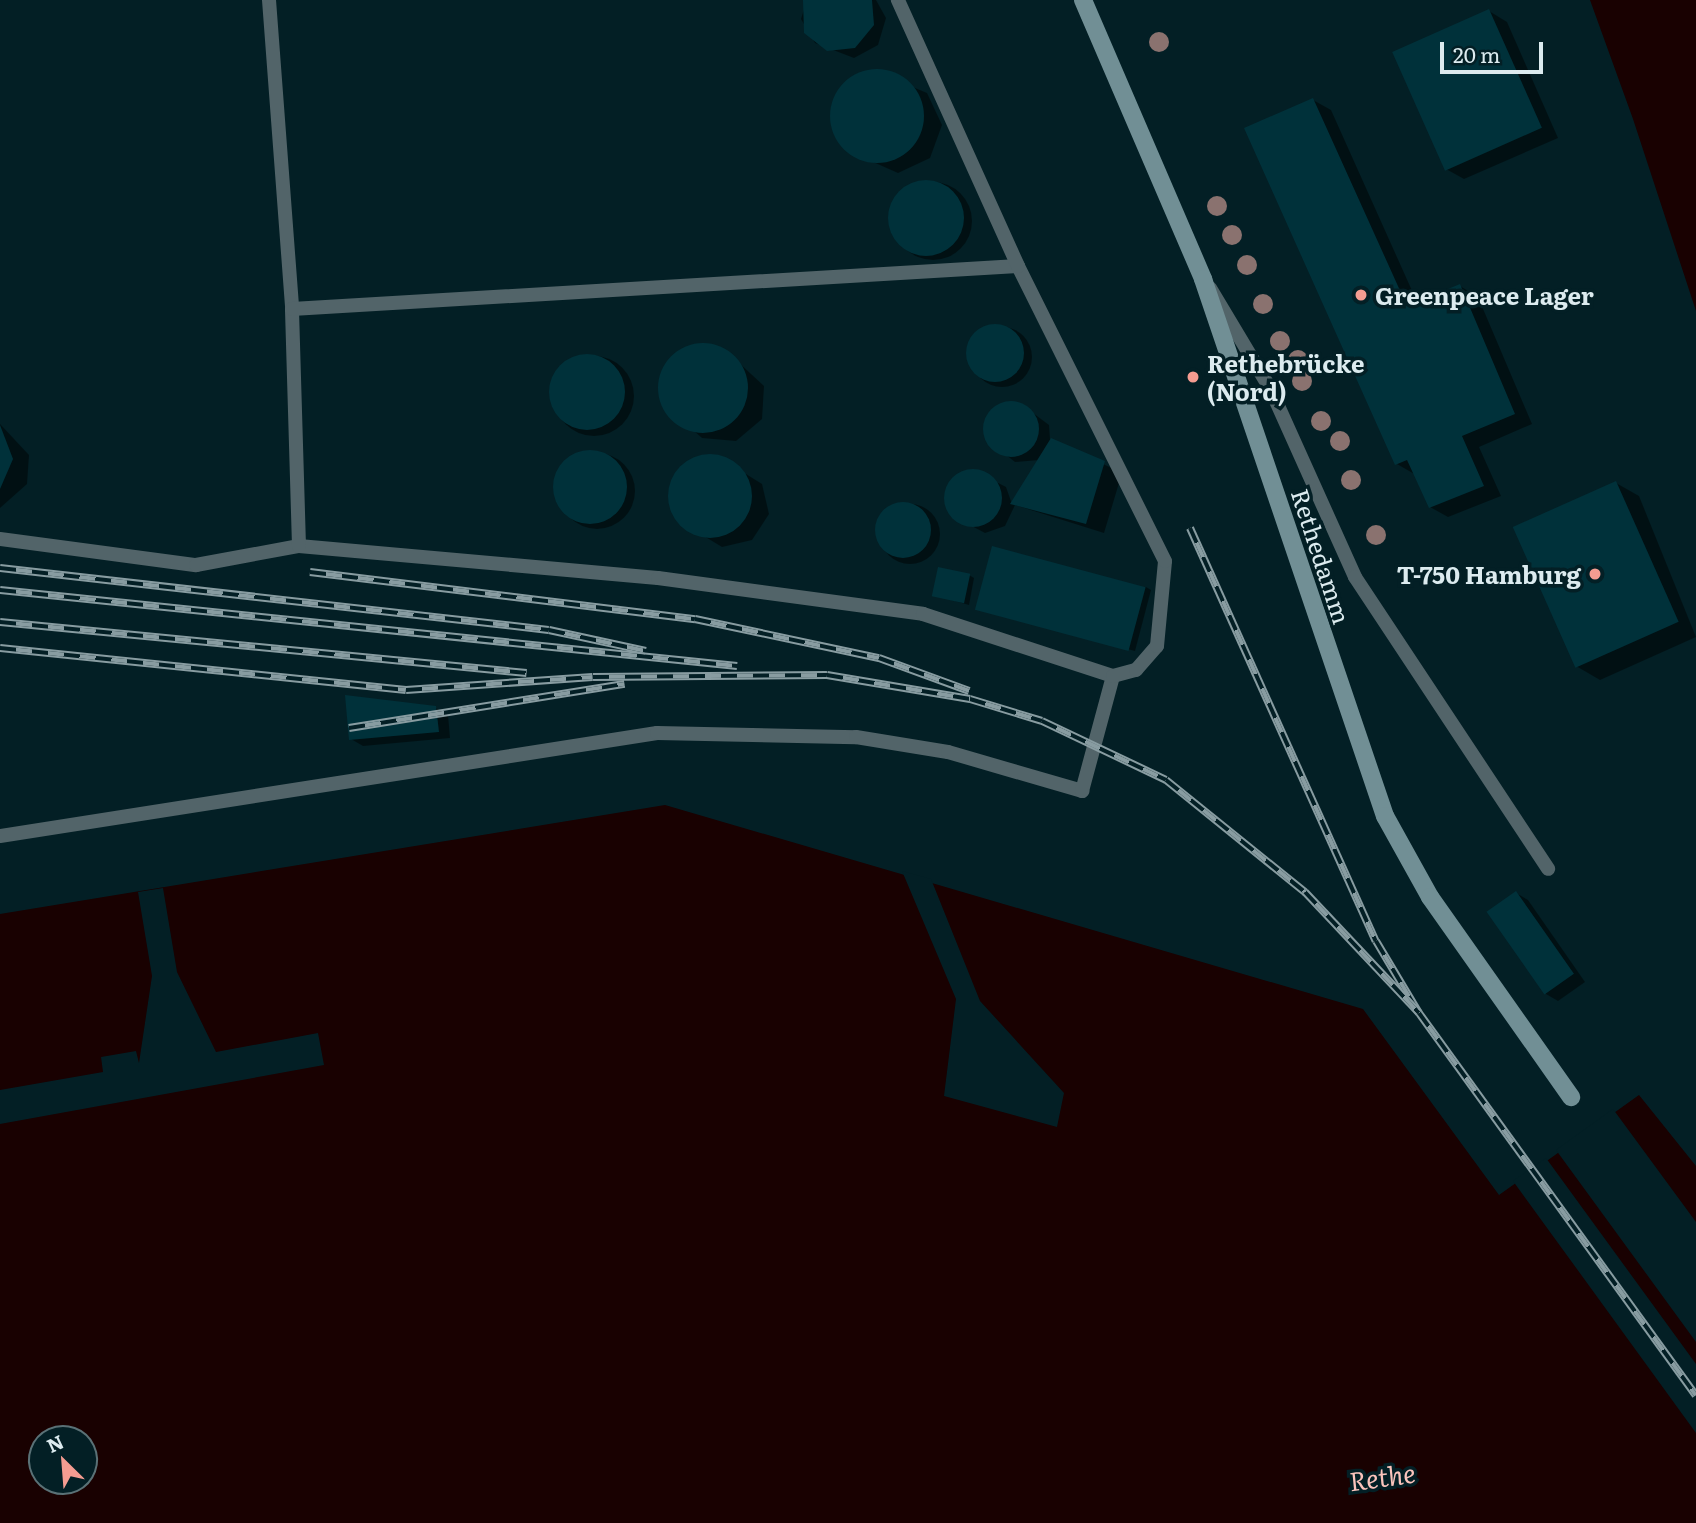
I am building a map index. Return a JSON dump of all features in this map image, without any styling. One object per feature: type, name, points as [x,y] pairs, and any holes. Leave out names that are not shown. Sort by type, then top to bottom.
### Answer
[{"type":"main road","name":"Rethedamm","points":[[1083,0],[1203,279],[1385,816],[1430,897],[1571,1097]]},
{"type":"lane","points":[[269,0],[292,309],[299,546]]},
{"type":"lane","points":[[0,539],[196,565],[299,546],[659,578],[923,614],[1113,676],[1136,670],[1157,646],[1165,561],[1018,266],[898,0]]},
{"type":"lane","points":[[292,309],[1018,266]]},
{"type":"lane","points":[[1203,279],[1271,390],[1355,577],[1548,869]]},
{"type":"lane","points":[[0,836],[657,733],[856,737],[948,752],[1082,791],[1113,676]]},
{"type":"water","points":[[1590,0],[1696,0],[1696,311],[1633,119]]},
{"type":"water","name":"Rethe","points":[[665,805],[1363,1009],[1499,1195],[1639,1095],[1696,1166],[1696,1523],[0,1523],[0,914]]},
{"type":"pier","points":[[902,871],[931,879],[980,1001],[1064,1093],[1057,1127],[944,1096],[956,999]]},
{"type":"pier","points":[[163,888],[177,972],[216,1052],[318,1033],[324,1065],[0,1124],[0,1090],[103,1072],[101,1057],[136,1051],[139,1063],[152,976],[138,892]]},
{"type":"pier","points":[[1613,1109],[1696,1222],[1696,1342],[1556,1150]]},
{"type":"pier","points":[[1546,1158],[1696,1364],[1696,1433],[1513,1181]]},
{"type":"building","points":[[803,0],[872,0],[874,25],[855,48],[827,51],[804,33]]},
{"type":"building","points":[[1489,9],[1542,128],[1445,171],[1392,52]]},
{"type":"building","points":[[877,69],[895,73],[910,83],[920,98],[924,116],[920,134],[910,149],[895,159],[877,163],[859,159],[844,149],[834,134],[830,116],[834,98],[844,83],[859,73]]},
{"type":"building","name":"Greenpeace Lager","points":[[1313,98],[1407,306],[1460,284],[1515,414],[1462,436],[1484,486],[1429,508],[1407,460],[1395,465],[1244,128]]},
{"type":"building","points":[[926,180],[941,183],[953,191],[961,203],[964,218],[961,233],[953,245],[941,253],[926,256],[911,253],[899,245],[891,233],[888,218],[891,203],[899,191],[911,183]]},
{"type":"building","points":[[995,324],[1011,329],[1019,337],[1024,353],[1019,369],[1011,377],[995,382],[979,377],[971,369],[966,353],[971,337],[979,329]]},
{"type":"building","points":[[703,343],[720,346],[735,356],[745,371],[748,388],[745,405],[735,420],[720,430],[703,433],[686,430],[671,420],[661,405],[658,388],[661,371],[671,356],[686,346]]},
{"type":"building","points":[[595,354],[608,360],[619,371],[625,384],[623,407],[608,424],[595,430],[579,430],[566,424],[551,407],[549,384],[555,371],[572,356]]},
{"type":"building","points":[[1005,401],[1017,401],[1027,405],[1035,413],[1039,429],[1035,445],[1027,453],[1017,457],[1005,457],[995,453],[987,445],[983,435],[983,423],[987,413],[995,405]]},
{"type":"building","points":[[0,425],[13,459],[0,489]]},
{"type":"building","points":[[1051,438],[1105,461],[1086,524],[1010,504]]},
{"type":"building","points":[[590,450],[611,456],[621,466],[627,487],[621,508],[611,518],[590,524],[569,518],[559,508],[553,487],[559,466],[569,456]]},
{"type":"building","points":[[710,454],[726,457],[740,466],[749,480],[752,496],[749,512],[740,526],[726,535],[710,538],[694,535],[680,526],[671,512],[668,496],[671,480],[680,466],[694,457]]},
{"type":"building","points":[[973,469],[984,471],[997,482],[1002,498],[1000,509],[989,522],[973,527],[962,525],[949,514],[944,498],[946,487],[957,474]]},
{"type":"building","name":"T-750 Hamburg","points":[[1616,481],[1679,622],[1575,668],[1513,527]]},
{"type":"building","points":[[897,502],[909,502],[919,506],[927,514],[931,530],[927,546],[919,554],[909,558],[897,558],[887,554],[879,546],[875,536],[875,524],[879,514],[887,506]]},
{"type":"building","points":[[992,546],[1146,587],[1129,651],[975,610]]},
{"type":"building","points":[[938,567],[970,574],[964,603],[932,596]]},
{"type":"building","points":[[345,695],[436,706],[439,732],[349,740]]},
{"type":"building","points":[[1516,891],[1574,974],[1544,994],[1487,912]]},
{"type":"railway","points":[[1190,528],[1376,941],[1419,1013],[1696,1395]]},
{"type":"railway","points":[[0,568],[549,630],[646,651]]},
{"type":"railway","points":[[310,572],[695,619],[879,658],[969,691]]},
{"type":"railway","points":[[0,590],[737,666]]},
{"type":"railway","points":[[0,622],[527,673]]},
{"type":"railway","points":[[0,648],[406,690],[593,677],[827,675],[970,699],[1042,721],[1166,780],[1305,892],[1419,1013]]},
{"type":"railway","points":[[349,728],[625,684]]},
{"type":"place","name":"Greenpeace Lager","points":[[1361,295]]},
{"type":"place","name":"Rethebrücke (Nord)","points":[[1193,377]]},
{"type":"place","name":"T-750 Hamburg","points":[[1595,574]]}]
